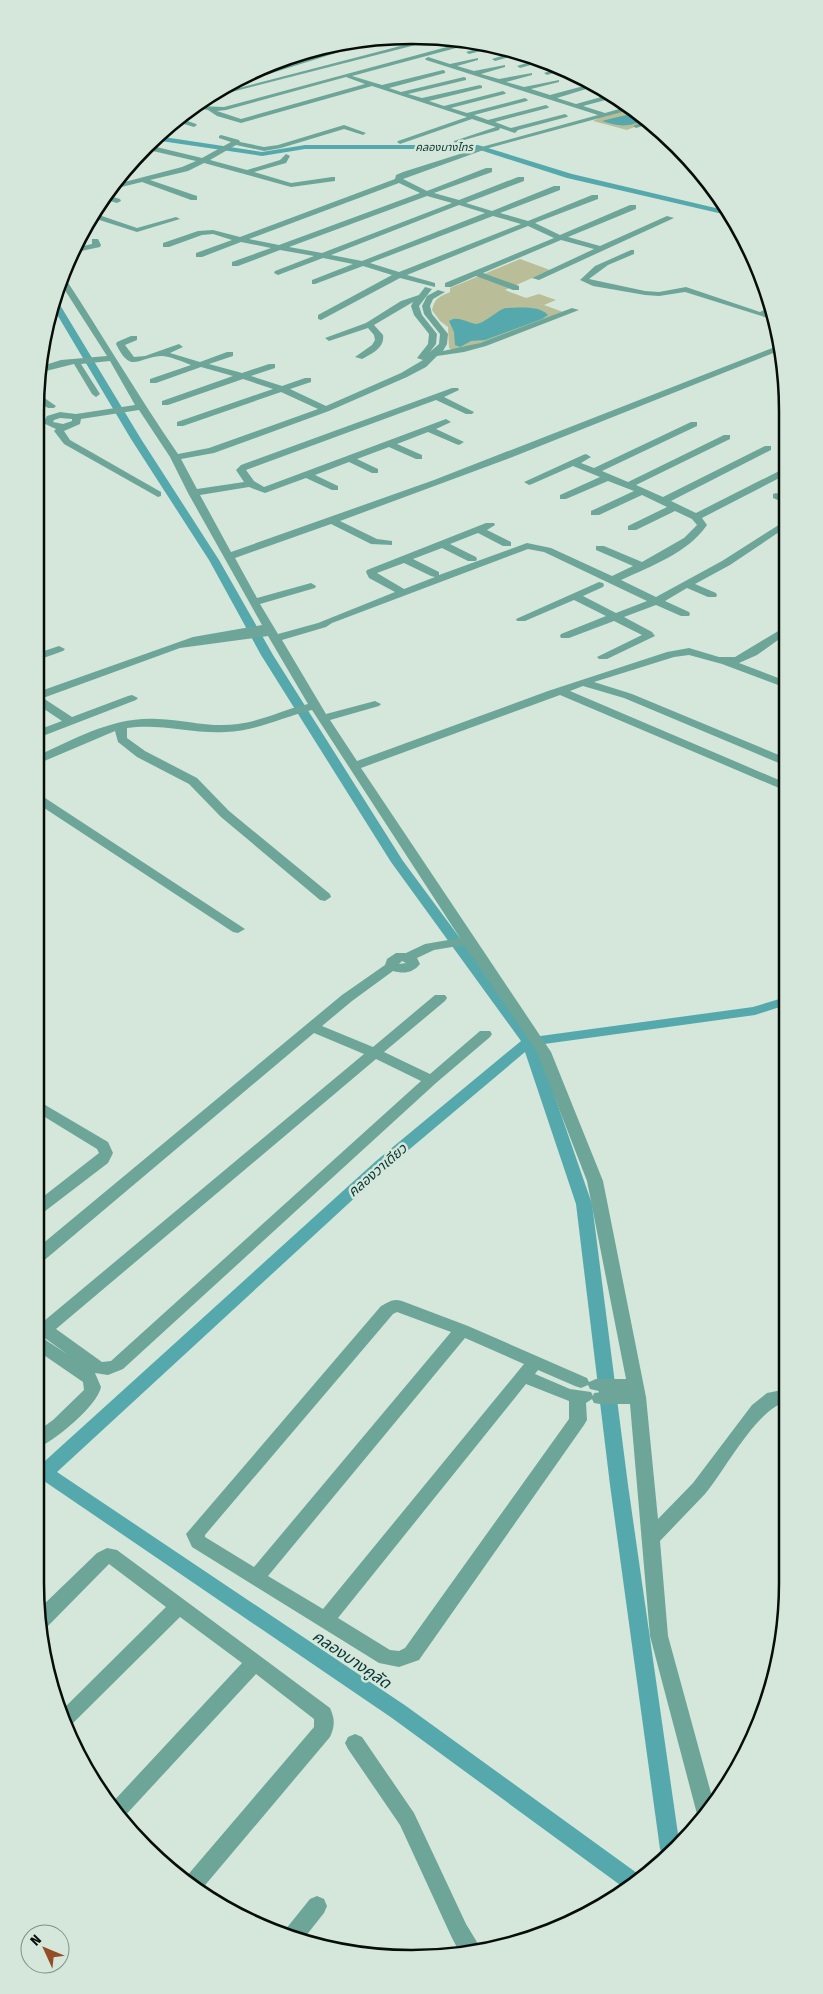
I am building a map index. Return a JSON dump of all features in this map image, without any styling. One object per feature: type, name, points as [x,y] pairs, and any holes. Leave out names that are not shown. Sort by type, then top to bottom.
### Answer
[{"type":"street","points":[[230,92],[416,44]]},
{"type":"street","points":[[203,109],[211,110],[233,107],[457,47]]},
{"type":"street","points":[[469,52],[477,50]]},
{"type":"street","points":[[447,53],[427,58],[606,115]]},
{"type":"street","points":[[283,67],[323,55]]},
{"type":"street","points":[[495,59],[507,56]]},
{"type":"street","points":[[449,66],[476,59]]},
{"type":"street","points":[[394,63],[412,67]]},
{"type":"street","points":[[520,66],[531,63]]},
{"type":"street","points":[[474,74],[503,66]]},
{"type":"street","points":[[322,69],[383,87],[426,103],[488,122],[515,133]]},
{"type":"street","points":[[370,70],[386,74]]},
{"type":"street","points":[[383,87],[443,72]]},
{"type":"street","points":[[547,73],[551,72]]},
{"type":"street","points":[[499,81],[530,74]]},
{"type":"street","points":[[402,94],[464,79]]},
{"type":"street","points":[[524,89],[557,81]]},
{"type":"street","points":[[211,110],[219,115],[241,120],[373,84]]},
{"type":"street","points":[[426,103],[480,87]]},
{"type":"street","points":[[551,97],[586,88]]},
{"type":"street","points":[[446,107],[503,93]]},
{"type":"street","points":[[577,106],[604,98]]},
{"type":"street","points":[[400,142],[468,117],[524,100]]},
{"type":"street","points":[[426,103],[446,107],[497,129],[515,133],[620,111]]},
{"type":"street","points":[[488,122],[546,107]]},
{"type":"street","points":[[199,255],[399,180],[399,177],[406,174],[487,147],[515,133],[569,114]]},
{"type":"street","points":[[185,122],[194,125]]},
{"type":"street","points":[[636,126],[641,124]]},
{"type":"street","points":[[234,144],[264,149],[309,139],[344,127],[363,133]]},
{"type":"street","points":[[456,142],[497,129]]},
{"type":"street","points":[[293,132],[309,139]]},
{"type":"street","points":[[324,134],[334,137]]},
{"type":"street","points":[[122,186],[185,169],[204,161],[237,141],[221,137]]},
{"type":"street","points":[[153,149],[291,185],[332,179]]},
{"type":"street","points":[[246,173],[283,161],[286,156]]},
{"type":"street","points":[[235,264],[489,170]]},
{"type":"street","points":[[278,273],[521,179]]},
{"type":"street","points":[[399,180],[426,193],[527,224],[558,237],[601,249]]},
{"type":"street","points":[[144,181],[194,198]]},
{"type":"street","points":[[315,282],[557,188]]},
{"type":"street","points":[[322,318],[399,275],[595,197]]},
{"type":"street","points":[[112,199],[117,201]]},
{"type":"street","points":[[173,454],[198,455],[222,443],[404,375],[423,365],[431,353],[443,344],[444,334],[428,314],[426,306],[430,298],[444,288],[474,273],[558,237],[633,208]]},
{"type":"street","points":[[99,218],[137,230],[144,230],[176,219]]},
{"type":"street","points":[[536,278],[670,218]]},
{"type":"street","points":[[166,245],[209,232],[364,264],[431,286],[444,288]]},
{"type":"street","points":[[82,249],[97,245],[95,240]]},
{"type":"street","points":[[631,252],[608,262],[584,280],[593,284],[645,293],[659,294],[686,289],[767,317]]},
{"type":"street","points":[[474,273],[516,288]]},
{"type":"street","points":[[66,286],[113,358],[137,408],[173,454],[311,707],[323,718],[468,940],[544,1052],[594,1181],[631,1391],[650,1539],[659,1636],[705,1803]]},
{"type":"street","points":[[431,286],[416,306],[418,315],[433,334],[431,353]]},
{"type":"street","points":[[329,338],[369,325],[404,303],[421,297]]},
{"type":"street","points":[[431,353],[449,353],[474,346],[575,310]]},
{"type":"street","points":[[761,315],[766,312]]},
{"type":"street","points":[[359,357],[378,344],[380,337],[378,332],[369,325]]},
{"type":"street","points":[[134,338],[120,344],[128,358],[142,359],[179,347]]},
{"type":"street","points":[[229,556],[393,499],[610,416],[774,349]]},
{"type":"street","points":[[160,353],[282,389],[322,407]]},
{"type":"street","points":[[153,381],[230,354]]},
{"type":"street","points":[[46,370],[113,358]]},
{"type":"street","points":[[83,363],[96,394]]},
{"type":"street","points":[[165,403],[272,366]]},
{"type":"street","points":[[180,424],[308,380]]},
{"type":"street","points":[[446,422],[265,490],[258,489],[241,470],[244,467],[455,390]]},
{"type":"street","points":[[436,398],[469,412]]},
{"type":"street","points":[[44,402],[51,406]]},
{"type":"street","points":[[44,424],[48,423],[54,416],[66,415],[76,417],[137,408]]},
{"type":"street","points":[[48,423],[63,427],[77,422],[76,417]]},
{"type":"street","points":[[595,471],[694,424]]},
{"type":"street","points":[[63,427],[59,432],[67,442],[158,494]]},
{"type":"street","points":[[429,429],[459,442]]},
{"type":"street","points":[[629,485],[727,437]]},
{"type":"street","points":[[390,444],[419,457]]},
{"type":"street","points":[[663,501],[768,448]]},
{"type":"street","points":[[530,482],[586,457]]},
{"type":"street","points":[[350,459],[375,471]]},
{"type":"street","points":[[573,463],[629,485],[663,501],[696,517],[702,525],[696,534],[668,553],[612,580]]},
{"type":"street","points":[[696,517],[779,474]]},
{"type":"street","points":[[308,475],[335,488]]},
{"type":"street","points":[[562,496],[608,477]]},
{"type":"street","points":[[192,490],[250,482]]},
{"type":"street","points":[[595,513],[642,491]]},
{"type":"street","points":[[632,528],[675,507]]},
{"type":"street","points":[[332,521],[375,542],[388,543]]},
{"type":"street","points":[[403,592],[370,574],[490,525]]},
{"type":"street","points":[[565,636],[656,601],[726,563],[779,528]]},
{"type":"street","points":[[479,530],[507,544]]},
{"type":"street","points":[[442,544],[472,559]]},
{"type":"street","points":[[44,695],[178,646],[269,631],[310,630],[328,621],[527,546],[547,550],[685,614]]},
{"type":"street","points":[[600,548],[641,566]]},
{"type":"street","points":[[405,559],[435,574]]},
{"type":"street","points":[[686,584],[712,595]]},
{"type":"street","points":[[521,620],[599,585]]},
{"type":"street","points":[[254,602],[311,586]]},
{"type":"street","points":[[575,596],[618,617],[650,636],[603,657]]},
{"type":"street","points":[[724,661],[745,657],[779,635]]},
{"type":"street","points":[[44,655],[59,649]]},
{"type":"street","points":[[355,766],[597,678],[683,650],[724,661],[779,682]]},
{"type":"street","points":[[597,678],[620,689],[628,696]]},
{"type":"street","points":[[585,683],[628,696],[779,759]]},
{"type":"street","points":[[561,691],[779,784]]},
{"type":"street","points":[[44,731],[132,698]]},
{"type":"street","points":[[44,704],[70,721]]},
{"type":"street","points":[[323,718],[375,704]]},
{"type":"street","points":[[44,757],[85,737],[121,726],[157,722],[225,729],[258,723],[286,712],[311,707]]},
{"type":"street","points":[[121,726],[120,734],[122,740],[141,754],[193,781],[225,814],[326,897]]},
{"type":"street","points":[[44,803],[238,928]]},
{"type":"street","points":[[44,1251],[347,998],[392,966],[397,969],[410,968],[413,964],[412,960],[408,957],[430,947],[468,940]]},
{"type":"street","points":[[44,1326],[440,998]]},
{"type":"street","points":[[312,1027],[431,1080]]},
{"type":"street","points":[[44,1335],[98,1368],[108,1370],[117,1365],[431,1080],[485,1034]]},
{"type":"street","points":[[44,1110],[103,1146],[106,1153],[103,1159],[44,1204]]},
{"type":"street","points":[[588,1392],[578,1420],[412,1654],[399,1660],[386,1657],[257,1576],[198,1542],[195,1534],[387,1310],[396,1305],[462,1330],[529,1370],[588,1392],[631,1391]]},
{"type":"street","points":[[257,1576],[462,1330]]},
{"type":"street","points":[[44,1336],[91,1379],[93,1387],[92,1393],[59,1425],[44,1436]]},
{"type":"street","points":[[325,1620],[529,1370]]},
{"type":"street","points":[[650,1539],[699,1488],[758,1410],[772,1398],[779,1397]]},
{"type":"street","points":[[46,1615],[107,1555],[111,1555],[323,1714],[325,1723],[323,1731],[196,1880]]},
{"type":"street","points":[[69,1716],[178,1607]]},
{"type":"street","points":[[122,1808],[255,1662]]},
{"type":"street","points":[[355,1743],[407,1819],[468,1946]]},
{"type":"street","points":[[296,1932],[316,1906]]},
{"type":"green space","points":[[622,110],[641,125],[627,130],[593,121],[605,115]]},
{"type":"green space","points":[[520,259],[550,270],[505,290],[526,298],[539,294],[556,300],[544,305],[563,312],[455,351],[449,348],[448,327],[440,321],[432,310],[436,300],[450,292],[450,288]]},
{"type":"water","points":[[628,115],[638,123],[624,125],[602,121]]},
{"type":"water","points":[[505,308],[534,308],[548,315],[542,319],[485,340],[471,341],[460,347],[455,345],[454,332],[449,321],[459,319],[476,324]]},
{"type":"waterway","name":"คลองบางไทร","points":[[164,139],[262,154],[305,147],[478,147],[570,176],[720,212]]},
{"type":"waterway","points":[[58,309],[136,439],[214,560],[267,655],[397,862],[529,1042]]},
{"type":"waterway","name":"คลองวาเดียว","points":[[529,1042],[755,1011],[779,1003]]},
{"type":"waterway","name":"คลองวาเดียว","points":[[45,1473],[381,1165],[529,1042]]},
{"type":"waterway","points":[[529,1042],[584,1204],[619,1485],[669,1845]]},
{"type":"waterway","name":"คลองบางคูลัด","points":[[45,1473],[399,1712],[628,1879]]}]
